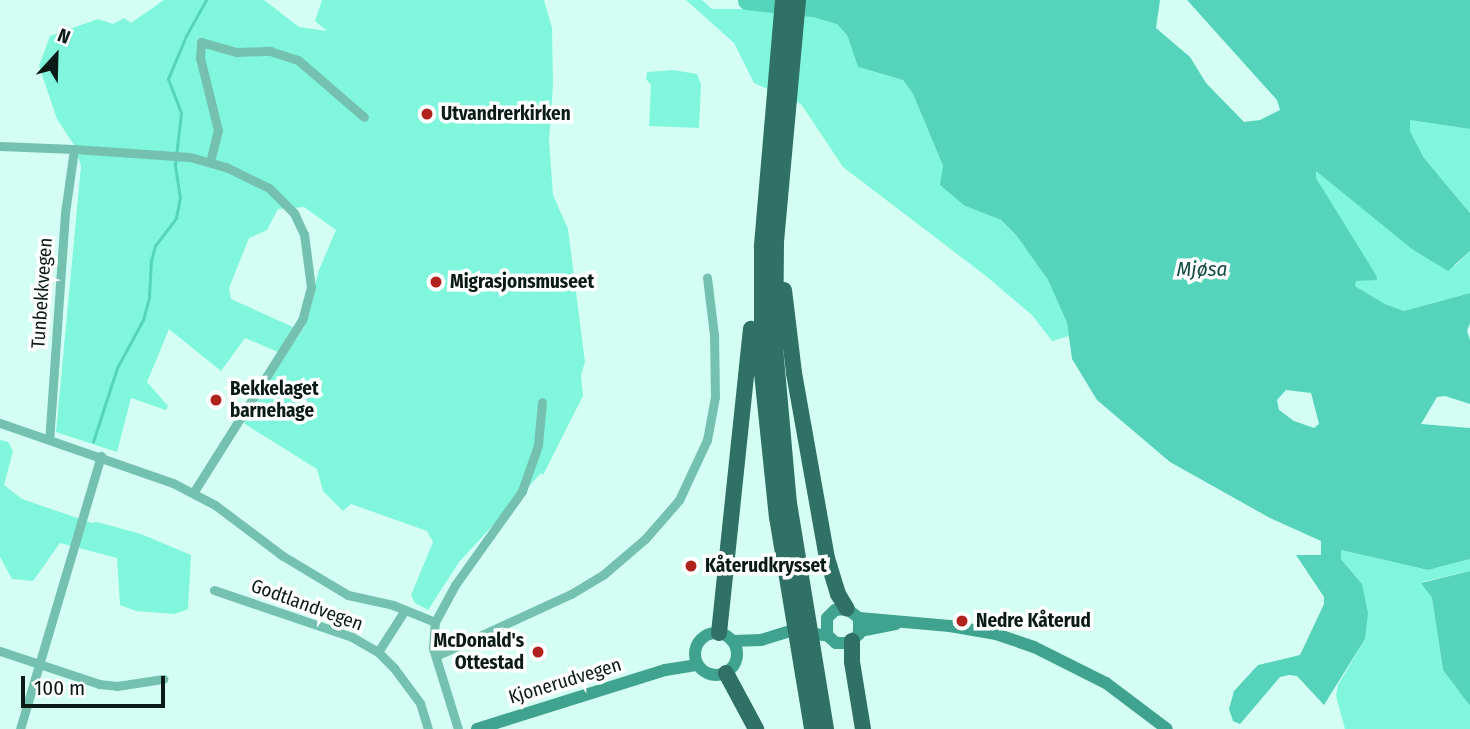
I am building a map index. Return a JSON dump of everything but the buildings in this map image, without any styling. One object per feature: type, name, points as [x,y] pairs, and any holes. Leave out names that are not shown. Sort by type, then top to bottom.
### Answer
[{"type":"highway","points":[[726,637],[769,245],[787,34],[783,0]]},
{"type":"highway","points":[[787,34],[798,0]]},
{"type":"highway","points":[[769,245],[760,327],[764,407],[809,670],[826,729]]},
{"type":"highway","points":[[769,245],[827,558],[835,587],[854,625],[851,658],[863,729]]},
{"type":"highway","points":[[809,670],[812,729]]},
{"type":"highway","points":[[726,674],[756,729]]},
{"type":"main road","points":[[697,660],[708,674],[726,674],[736,663],[738,656],[761,640],[827,618],[835,610],[854,625]]},
{"type":"main road","points":[[827,618],[827,635]]},
{"type":"main road","points":[[794,631],[827,635],[836,643],[854,625],[902,622],[973,630],[1034,647],[1106,683],[1167,729]]},
{"type":"main road","name":"Kjonerudvegen","points":[[477,729],[697,660],[704,637],[726,637]]},
{"type":"main road","points":[[726,637],[761,640]]},
{"type":"main road","points":[[726,637],[738,656]]},
{"type":"street","points":[[210,162],[218,130],[200,58],[201,42],[237,52],[270,51],[298,60],[364,117]]},
{"type":"street","points":[[0,146],[190,157],[210,162],[270,188],[286,203],[304,234],[311,287],[297,330],[193,493]]},
{"type":"street","name":"Tunbekkvegen","points":[[49,439],[65,213],[74,149]]},
{"type":"street","points":[[436,656],[571,594],[604,574],[645,539],[679,500],[707,440],[715,397],[714,335],[707,277]]},
{"type":"street","points":[[458,729],[433,648],[435,622],[455,585],[522,491],[538,445],[542,402]]},
{"type":"street","points":[[0,423],[101,456],[193,493],[348,595],[404,610],[435,622]]},
{"type":"street","points":[[20,729],[101,456]]},
{"type":"street","name":"Godtlandvegen","points":[[214,590],[352,637],[378,652],[394,668],[419,703],[428,729]]},
{"type":"street","points":[[378,652],[404,610]]},
{"type":"street","points":[[0,651],[108,685],[163,679]]},
{"type":"shaded area","points":[[164,0],[264,0],[299,27],[327,31],[315,21],[322,0],[544,0],[552,28],[553,85],[549,140],[553,195],[568,229],[585,362],[581,375],[583,396],[543,475],[541,473],[459,562],[428,610],[415,603],[411,595],[433,542],[427,531],[351,504],[343,511],[323,491],[317,469],[245,424],[243,418],[305,326],[319,270],[336,230],[304,207],[278,209],[267,230],[249,238],[229,288],[231,299],[293,327],[278,352],[245,338],[221,371],[169,329],[147,382],[168,406],[166,410],[131,398],[117,452],[56,432],[81,166],[74,145],[57,119],[39,66],[50,36],[98,19],[113,24],[124,18],[131,23]]},
{"type":"shaded area","points":[[686,0],[702,0],[712,9],[746,9],[747,0],[811,0],[811,16],[837,23],[847,35],[858,67],[903,80],[913,94],[943,166],[965,206],[1001,220],[1016,235],[1048,280],[1067,323],[1069,336],[1052,341],[1032,315],[986,276],[843,167],[801,104],[754,83],[734,43]]},
{"type":"shaded area","points":[[673,70],[697,74],[701,85],[699,128],[649,126],[651,85],[646,79],[647,72]]},
{"type":"shaded area","points":[[1410,120],[1470,129],[1470,213],[1424,158],[1410,131]]},
{"type":"shaded area","points":[[1316,169],[1455,266],[1470,251],[1470,293],[1404,311],[1385,304],[1355,286],[1344,227],[1316,178]]},
{"type":"shaded area","points":[[0,440],[8,442],[13,451],[4,485],[22,499],[92,523],[141,534],[191,555],[188,609],[175,614],[136,611],[120,605],[117,558],[60,543],[33,581],[12,579],[0,557]]},
{"type":"shaded area","points":[[1341,550],[1428,570],[1470,559],[1470,571],[1422,582],[1432,598],[1443,670],[1470,706],[1470,729],[1345,729],[1336,696],[1338,685],[1365,639],[1362,584],[1341,559]]},
{"type":"water","name":"Mjøsa","points":[[812,0],[1160,0],[1156,28],[1190,57],[1206,83],[1244,122],[1260,120],[1280,110],[1277,100],[1187,0],[1470,0],[1470,129],[1410,120],[1410,131],[1424,158],[1470,213],[1470,251],[1448,271],[1412,249],[1316,171],[1316,178],[1376,275],[1377,280],[1356,281],[1355,286],[1385,304],[1404,311],[1470,293],[1470,323],[1467,331],[1470,340],[1470,404],[1445,396],[1437,397],[1421,424],[1470,428],[1470,559],[1428,570],[1341,550],[1341,559],[1362,584],[1368,613],[1365,639],[1324,705],[1297,676],[1289,675],[1280,677],[1240,724],[1233,721],[1229,709],[1234,691],[1258,665],[1300,655],[1324,604],[1324,597],[1296,555],[1321,555],[1321,541],[1270,518],[1170,462],[1097,400],[1072,359],[1067,323],[1048,280],[1016,235],[1001,220],[965,206],[940,185],[943,166],[913,94],[903,80],[858,67],[847,35],[837,24],[810,16]],"holes":[[[1286,390],[1311,393],[1319,424],[1314,428],[1294,421],[1279,410],[1277,400]]]},
{"type":"water","points":[[1470,571],[1470,706],[1443,670],[1432,598],[1421,583]]},
{"type":"waterway","points":[[93,442],[117,368],[143,320],[149,297],[151,261],[155,246],[176,218],[180,198],[175,165],[181,113],[168,79],[186,36],[206,0]]},
{"type":"waterway","points":[[747,1],[811,8]]},
{"type":"place","name":"Utvandrerkirken","points":[[427,114]]},
{"type":"place","name":"Migrasjonsmuseet","points":[[436,282]]},
{"type":"place","name":"Bekkelaget barnehage","points":[[216,400]]},
{"type":"place","name":"Kåterudkrysset","points":[[691,566]]},
{"type":"place","name":"Nedre Kåterud","points":[[962,621]]},
{"type":"place","name":"McDonald's Ottestad","points":[[538,652]]}]
